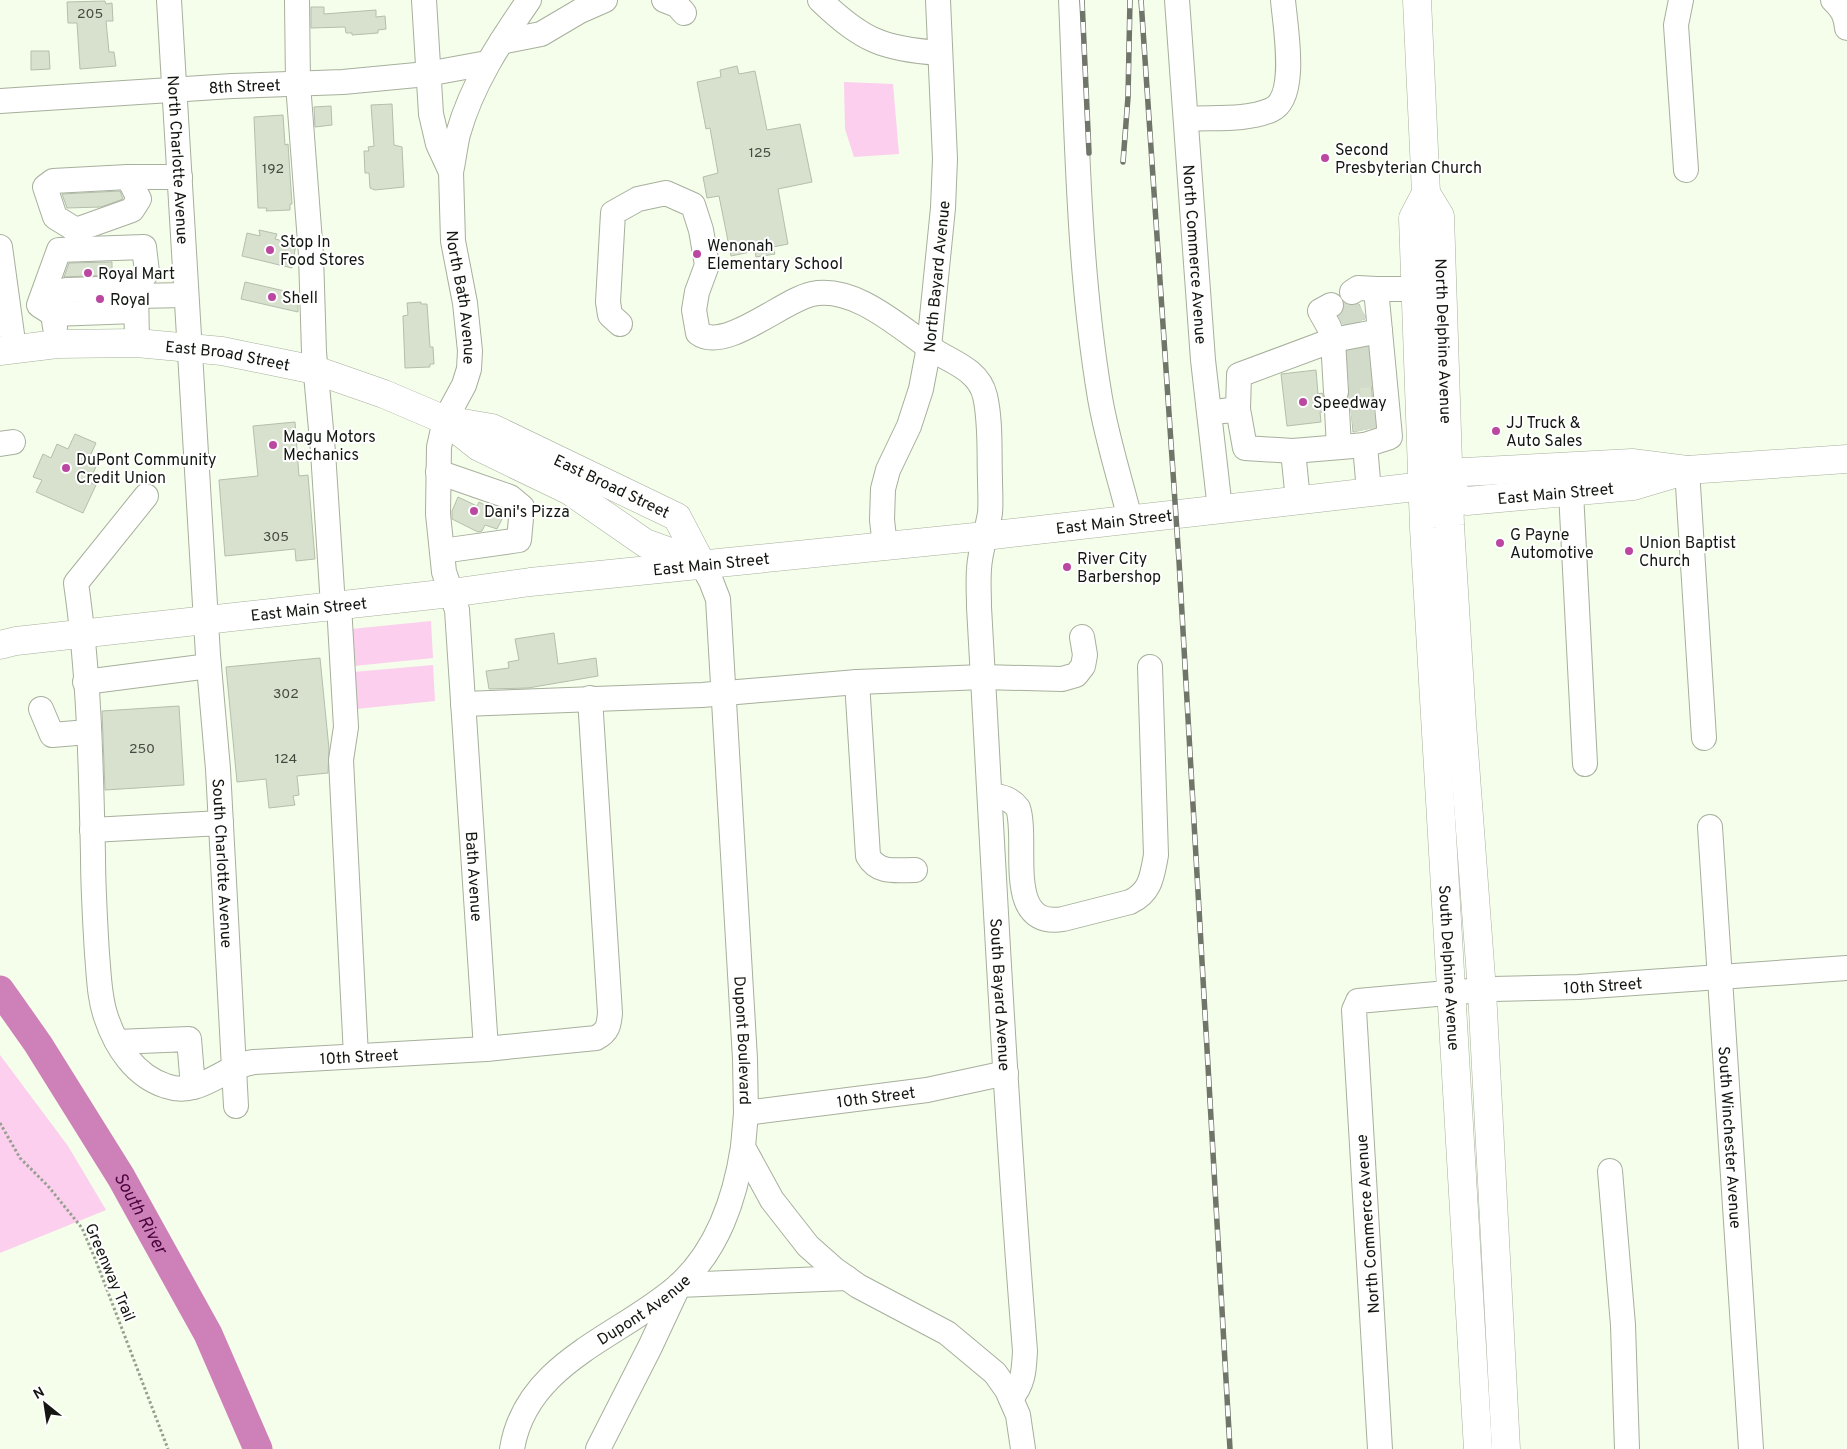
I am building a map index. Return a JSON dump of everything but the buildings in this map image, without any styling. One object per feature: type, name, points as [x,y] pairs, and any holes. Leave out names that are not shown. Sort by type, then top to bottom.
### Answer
[{"type":"main road","name":"North Delphine Avenue","points":[[1417,0],[1426,193],[1440,216],[1440,486]]},
{"type":"main road","name":"North Delphine Avenue","points":[[1426,193],[1413,218],[1417,351],[1422,410],[1440,486]]},
{"type":"main road","name":"East Broad Street","points":[[7,350],[57,344],[137,343],[189,346],[231,352],[315,370],[384,394],[445,420],[492,428],[677,516],[700,563]]},
{"type":"main road","name":"East Broad Street","points":[[445,420],[479,448],[570,491],[645,543],[700,563]]},
{"type":"main road","name":"East Main Street","points":[[0,645],[83,633],[451,593],[700,563],[985,536],[1369,492],[1440,486],[1464,472],[1632,462],[1687,470],[1847,459]]},
{"type":"main road","name":"East Main Street","points":[[1440,486],[1467,501],[1633,486],[1687,470]]},
{"type":"main road","name":"South Delphine Avenue","points":[[1440,486],[1462,723],[1482,991],[1506,1449]]},
{"type":"main road","name":"South Delphine Avenue","points":[[1440,486],[1451,993],[1478,1449]]},
{"type":"street","name":"North Charlotte Avenue","points":[[169,0],[206,620]]},
{"type":"street","points":[[297,0],[298,84],[311,255],[315,370],[346,727],[341,760],[356,1056]]},
{"type":"street","name":"North Bath Avenue","points":[[424,0],[427,74],[431,114],[451,172],[453,241],[465,304],[470,352],[464,385],[445,420],[440,437],[438,514],[444,572],[451,593]]},
{"type":"street","points":[[451,172],[458,134],[471,96],[487,63],[529,0]]},
{"type":"street","points":[[500,42],[541,34],[580,11],[606,0]]},
{"type":"street","points":[[664,0],[677,5],[684,13]]},
{"type":"street","points":[[820,0],[869,40],[887,46],[940,53]]},
{"type":"street","name":"North Bayard Avenue","points":[[885,546],[882,520],[883,489],[888,470],[909,426],[922,389],[929,347],[945,159],[938,0]]},
{"type":"street","points":[[1071,0],[1080,200],[1096,363],[1100,398],[1130,520]]},
{"type":"street","name":"North Commerce Avenue","points":[[1177,0],[1203,360],[1220,509]]},
{"type":"street","points":[[1186,119],[1252,115],[1272,110],[1280,103],[1286,92],[1288,74],[1283,0]]},
{"type":"street","points":[[1681,0],[1676,25],[1686,170]]},
{"type":"street","points":[[1833,0],[1842,8],[1847,28]]},
{"type":"street","name":"8th Street","points":[[0,102],[175,90],[343,82],[427,74],[487,63]]},
{"type":"street","points":[[57,344],[46,310],[59,250],[132,210],[139,199],[128,177]]},
{"type":"street","points":[[137,343],[136,298],[147,272],[144,247],[77,240],[56,217],[45,187],[53,180],[180,177]]},
{"type":"street","name":"South Bayard Avenue","points":[[620,324],[610,315],[608,302],[614,213],[638,199],[666,193],[693,205],[701,230],[707,265],[697,292],[694,310],[698,333],[704,338],[713,338],[749,327],[804,297],[829,293],[844,297],[878,312],[904,327],[929,347],[974,375],[985,396],[990,512],[979,569],[983,677],[1006,1073],[1025,1351],[1024,1373],[1019,1387],[1011,1398]]},
{"type":"street","points":[[0,246],[7,350]]},
{"type":"street","points":[[145,256],[184,252]]},
{"type":"street","points":[[1380,331],[1338,367],[1239,375],[1238,409],[1245,448],[1292,451],[1366,445],[1390,437],[1379,385],[1380,331],[1366,298],[1415,289]]},
{"type":"street","points":[[4,311],[46,310],[136,298],[186,295]]},
{"type":"street","points":[[1379,385],[1417,351]]},
{"type":"street","points":[[1338,367],[1339,447]]},
{"type":"street","points":[[1379,385],[1422,410]]},
{"type":"street","points":[[1209,412],[1238,409]]},
{"type":"street","points":[[1366,445],[1369,492]]},
{"type":"street","points":[[1292,451],[1298,500]]},
{"type":"street","points":[[1687,470],[1704,738]]},
{"type":"street","points":[[438,472],[510,497],[522,507],[519,540],[442,551]]},
{"type":"street","points":[[461,480],[468,492],[506,510],[502,532],[493,543]]},
{"type":"street","points":[[1571,492],[1586,764]]},
{"type":"street","points":[[146,496],[76,583],[83,633],[93,891],[100,995],[106,1018],[117,1042],[130,1062],[155,1082],[168,1087],[193,1087],[213,1080],[233,1067]]},
{"type":"street","name":"Dupont Boulevard","points":[[700,563],[711,580],[718,599],[745,1059],[746,1113],[743,1147]]},
{"type":"street","name":"Bath Avenue","points":[[451,593],[457,610],[486,1049]]},
{"type":"street","name":"South Charlotte Avenue","points":[[206,620],[221,823],[236,1106]]},
{"type":"street","points":[[463,704],[702,695],[857,682],[983,677],[1062,678],[1076,675],[1085,662],[1082,637]]},
{"type":"street","points":[[85,682],[209,666]]},
{"type":"street","points":[[990,795],[1006,797],[1018,808],[1022,887],[1026,904],[1038,916],[1051,921],[1063,919],[1130,902],[1140,897],[1151,883],[1156,855],[1150,667]]},
{"type":"street","points":[[857,682],[868,856],[873,865],[878,868],[915,870]]},
{"type":"street","name":"10th Street","points":[[233,1067],[254,1062],[486,1049],[596,1038],[606,1031],[609,1024],[590,698]]},
{"type":"street","points":[[41,709],[52,734],[88,732]]},
{"type":"street","points":[[92,830],[221,823]]},
{"type":"street","name":"South Winchester Avenue","points":[[1710,827],[1751,1449]]},
{"type":"street","name":"10th Street","points":[[1358,1001],[1451,993],[1847,968]]},
{"type":"street","name":"North Commerce Avenue","points":[[1358,1001],[1354,1010],[1380,1449]]},
{"type":"street","points":[[117,1042],[196,1039],[193,1087]]},
{"type":"street","name":"10th Street","points":[[746,1113],[927,1090],[1006,1073]]},
{"type":"street","points":[[743,1147],[772,1200],[808,1246],[847,1278],[953,1338],[995,1373],[1011,1398],[1018,1415],[1023,1449]]},
{"type":"street","name":"Dupont Avenue","points":[[512,1449],[517,1426],[525,1411],[540,1388],[556,1371],[584,1348],[658,1301],[679,1285],[709,1247],[726,1216],[738,1183],[743,1147]]},
{"type":"street","points":[[1610,1170],[1624,1325],[1627,1449]]},
{"type":"street","points":[[598,1449],[679,1285],[847,1278]]},
{"type":"path","name":"Greenway Trail","points":[[0,1123],[20,1158],[48,1186],[82,1228],[168,1449]]},
{"type":"shaded area","points":[[844,82],[893,84],[899,154],[854,157],[845,129]]},
{"type":"shaded area","points":[[431,621],[433,658],[354,666],[351,629]]},
{"type":"shaded area","points":[[433,665],[435,701],[356,709],[353,672]]},
{"type":"shaded area","points":[[0,1055],[68,1146],[106,1210],[0,1253]]},
{"type":"waterway","name":"South River","points":[[0,990],[38,1044],[121,1177],[208,1334],[258,1449]]},
{"type":"tunnel","points":[[1340,320],[1361,307]]},
{"type":"tunnel","points":[[1346,358],[1370,355]]},
{"type":"tunnel","points":[[1348,377],[1372,375]]},
{"type":"tunnel","points":[[1337,399],[1374,395]]},
{"type":"tunnel","points":[[1352,420],[1375,416]]},
{"type":"railway","points":[[1082,0],[1089,153]]},
{"type":"railway","points":[[1123,162],[1128,97],[1130,0]]},
{"type":"railway","points":[[1141,0],[1179,561],[1230,1449]]},
{"type":"place","name":"Second Presbyterian Church","points":[[1325,158]]},
{"type":"place","name":"Stop In Food Stores","points":[[270,250]]},
{"type":"place","name":"Wenonah Elementary School","points":[[697,254]]},
{"type":"place","name":"Royal Mart","points":[[88,273]]},
{"type":"place","name":"Shell","points":[[272,297]]},
{"type":"place","name":"Royal","points":[[100,299]]},
{"type":"place","name":"Speedway","points":[[1303,402]]},
{"type":"place","name":"JJ Truck & Auto Sales","points":[[1496,431]]},
{"type":"place","name":"Magu Motors Mechanics","points":[[273,445]]},
{"type":"place","name":"DuPont Community Credit Union","points":[[66,468]]},
{"type":"place","name":"Dani's Pizza","points":[[474,511]]},
{"type":"place","name":"G Payne Automotive","points":[[1500,543]]},
{"type":"place","name":"Union Baptist Church","points":[[1629,551]]},
{"type":"place","name":"River City Barbershop","points":[[1067,567]]}]
